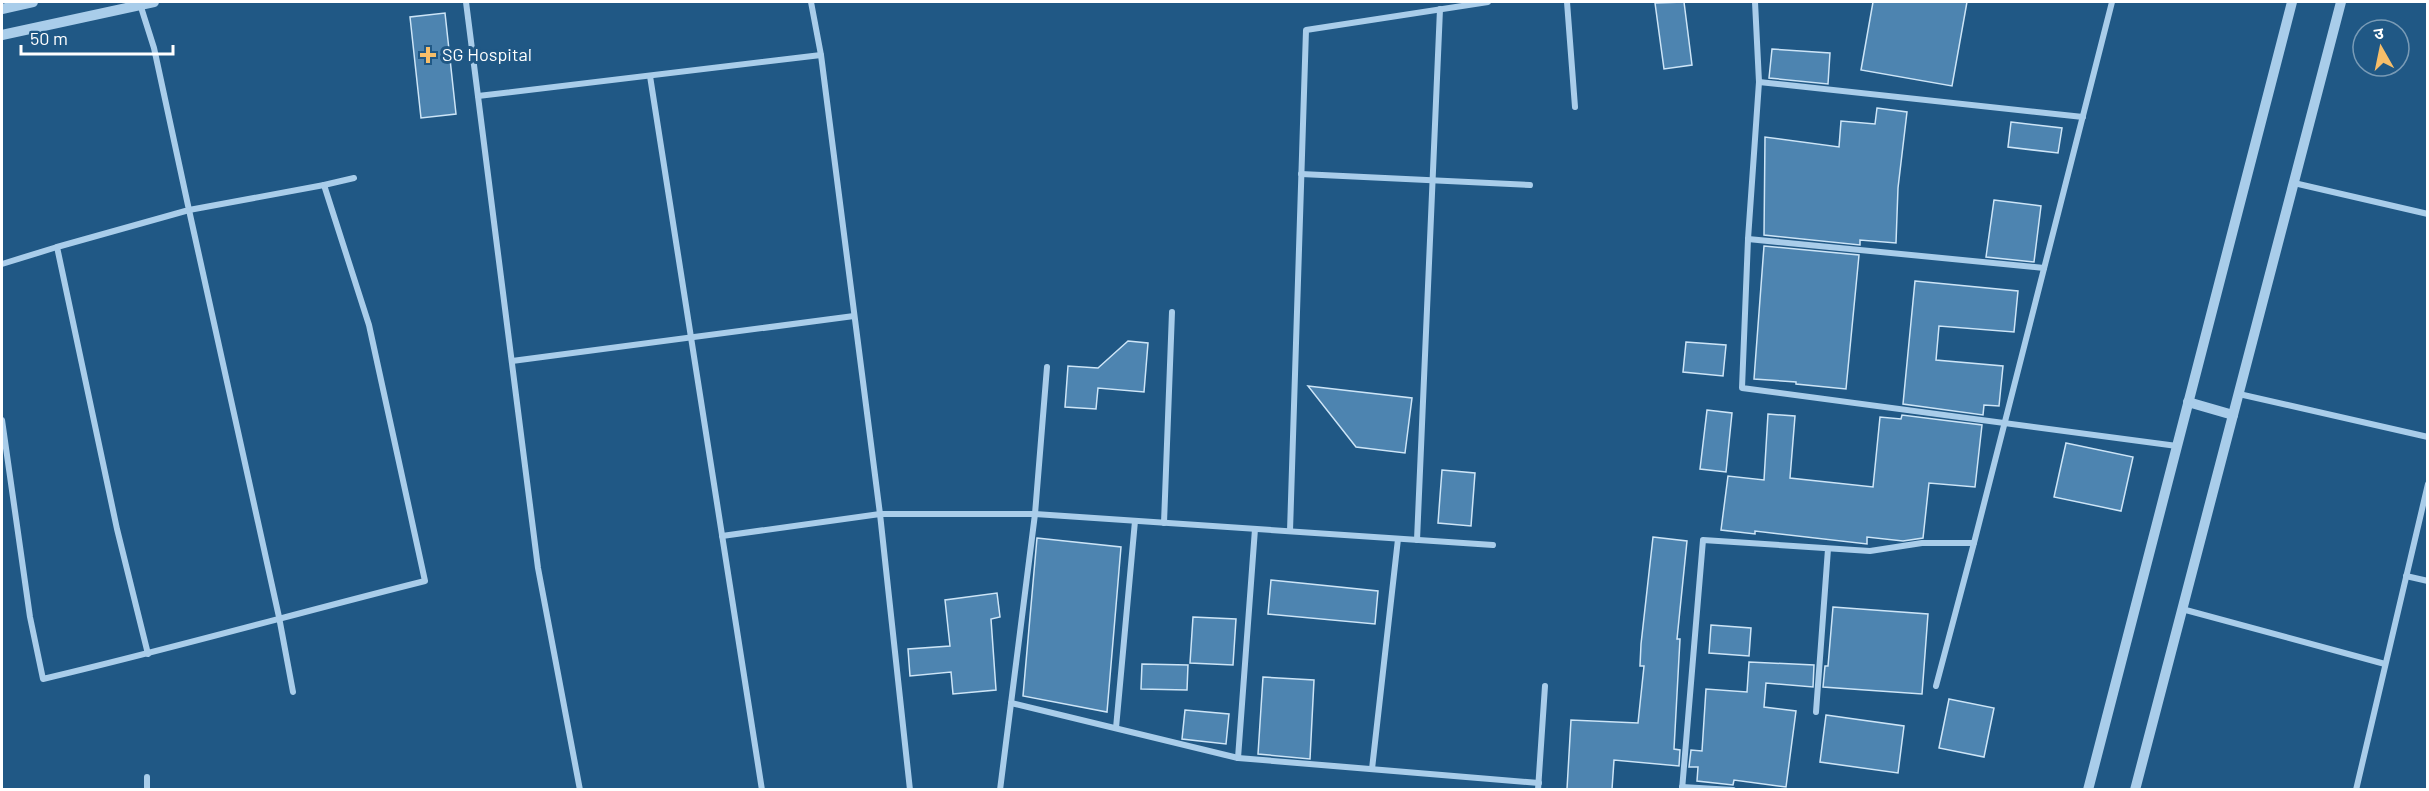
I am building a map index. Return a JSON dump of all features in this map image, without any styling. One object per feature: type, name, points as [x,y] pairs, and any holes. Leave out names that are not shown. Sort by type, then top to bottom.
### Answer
[{"type":"street","points":[[2,9],[33,2]]},
{"type":"street","points":[[2,35],[154,2]]},
{"type":"street","points":[[466,2],[538,568],[579,789]]},
{"type":"street","points":[[811,2],[821,55],[880,514],[910,789]]},
{"type":"street","points":[[1290,531],[1306,30],[1488,2]]},
{"type":"street","points":[[1567,2],[1575,107]]},
{"type":"street","points":[[1755,2],[1760,82],[1748,239],[1742,388],[2177,446]]},
{"type":"street","points":[[1936,686],[2112,2]]},
{"type":"street","points":[[2088,789],[2292,2]]},
{"type":"street","points":[[2135,789],[2341,2]]},
{"type":"street","points":[[140,4],[154,48],[279,617],[293,692]]},
{"type":"street","points":[[1417,540],[1440,9]]},
{"type":"street","points":[[478,96],[821,55]]},
{"type":"street","points":[[650,75],[762,789]]},
{"type":"street","points":[[1760,82],[2083,117]]},
{"type":"street","points":[[1301,174],[1530,185]]},
{"type":"street","points":[[2,264],[189,210],[354,178]]},
{"type":"street","points":[[2294,183],[2427,213]]},
{"type":"street","points":[[2,420],[30,617],[43,679],[148,654],[279,617],[425,581],[369,325],[324,185]]},
{"type":"street","points":[[1748,239],[2044,268]]},
{"type":"street","points":[[57,247],[117,529],[148,654]]},
{"type":"street","points":[[1164,523],[1172,312]]},
{"type":"street","points":[[512,361],[854,316]]},
{"type":"street","points":[[1000,789],[1035,514],[1047,367]]},
{"type":"street","points":[[2238,394],[2427,437]]},
{"type":"street","points":[[2188,402],[2233,415]]},
{"type":"street","points":[[2356,789],[2427,484]]},
{"type":"street","points":[[722,536],[880,514],[1035,514],[1493,545]]},
{"type":"street","points":[[1116,728],[1136,521]]},
{"type":"street","points":[[1238,758],[1255,529]]},
{"type":"street","points":[[1372,769],[1398,539]]},
{"type":"street","points":[[1733,789],[1682,788],[1703,540],[1870,551],[1922,543],[1974,543]]},
{"type":"street","points":[[1816,712],[1828,549]]},
{"type":"street","points":[[2406,576],[2427,581]]},
{"type":"street","points":[[2182,609],[2385,664]]},
{"type":"street","points":[[1011,703],[1238,758],[1538,786],[1545,686]]},
{"type":"street","points":[[147,777],[147,789]]},
{"type":"building","points":[[1684,2],[1692,65],[1664,69],[1655,3]]},
{"type":"building","points":[[1873,2],[1967,2],[1952,86],[1861,70]]},
{"type":"building","points":[[445,13],[456,114],[421,118],[410,17]]},
{"type":"building","points":[[1772,49],[1830,53],[1828,84],[1769,78]]},
{"type":"building","points":[[1877,108],[1907,112],[1898,188],[1896,243],[1860,240],[1860,245],[1764,235],[1765,137],[1839,147],[1841,121],[1875,124]]},
{"type":"building","points":[[2011,122],[2062,128],[2058,153],[2008,147]]},
{"type":"building","points":[[1994,200],[2041,206],[2034,262],[1986,257]]},
{"type":"building","points":[[1764,246],[1859,255],[1846,389],[1754,379]]},
{"type":"building","points":[[1915,281],[2018,291],[2014,332],[1939,326],[1936,360],[2003,366],[1999,406],[1984,405],[1983,415],[1903,404]]},
{"type":"building","points":[[1128,341],[1148,343],[1144,392],[1098,388],[1096,409],[1065,407],[1068,366],[1098,368]]},
{"type":"building","points":[[1686,342],[1726,345],[1723,376],[1683,372]]},
{"type":"building","points":[[1308,386],[1412,398],[1405,453],[1356,447]]},
{"type":"building","points":[[1707,410],[1732,413],[1726,472],[1700,469]]},
{"type":"building","points":[[1768,414],[1795,416],[1790,478],[1873,487],[1880,417],[1901,419],[1902,415],[1982,425],[1975,487],[1929,483],[1923,538],[1903,541],[1867,537],[1867,544],[1755,531],[1755,534],[1721,530],[1728,476],[1764,480]]},
{"type":"building","points":[[2066,443],[2133,457],[2121,511],[2054,497]]},
{"type":"building","points":[[1442,470],[1475,473],[1471,526],[1438,523]]},
{"type":"building","points":[[1653,537],[1687,541],[1677,639],[1680,639],[1674,749],[1680,750],[1679,766],[1614,760],[1612,789],[1567,789],[1571,720],[1638,723],[1644,666],[1640,666],[1641,644]]},
{"type":"building","points":[[1037,538],[1121,547],[1107,712],[1023,696]]},
{"type":"building","points":[[1271,580],[1378,591],[1375,624],[1268,614]]},
{"type":"building","points":[[997,593],[1000,617],[991,619],[996,690],[953,694],[951,672],[910,676],[908,649],[950,646],[945,600]]},
{"type":"building","points":[[1833,607],[1928,614],[1922,694],[1823,687],[1825,666],[1828,666]]},
{"type":"building","points":[[1193,617],[1236,619],[1233,665],[1190,663]]},
{"type":"building","points":[[1711,625],[1751,628],[1749,656],[1709,653]]},
{"type":"building","points":[[1749,662],[1814,665],[1813,687],[1766,683],[1764,707],[1796,711],[1786,787],[1734,780],[1733,785],[1697,781],[1698,767],[1689,767],[1691,750],[1702,751],[1706,689],[1747,692]]},
{"type":"building","points":[[1142,664],[1188,665],[1187,690],[1141,689]]},
{"type":"building","points":[[1263,677],[1314,680],[1310,759],[1258,754]]},
{"type":"building","points":[[1949,699],[1994,708],[1984,757],[1939,748]]},
{"type":"building","points":[[1185,710],[1229,714],[1226,744],[1182,739]]},
{"type":"building","points":[[1826,715],[1904,726],[1898,773],[1820,762]]},
{"type":"place","name":"SG Hospital","points":[[428,55]]}]
